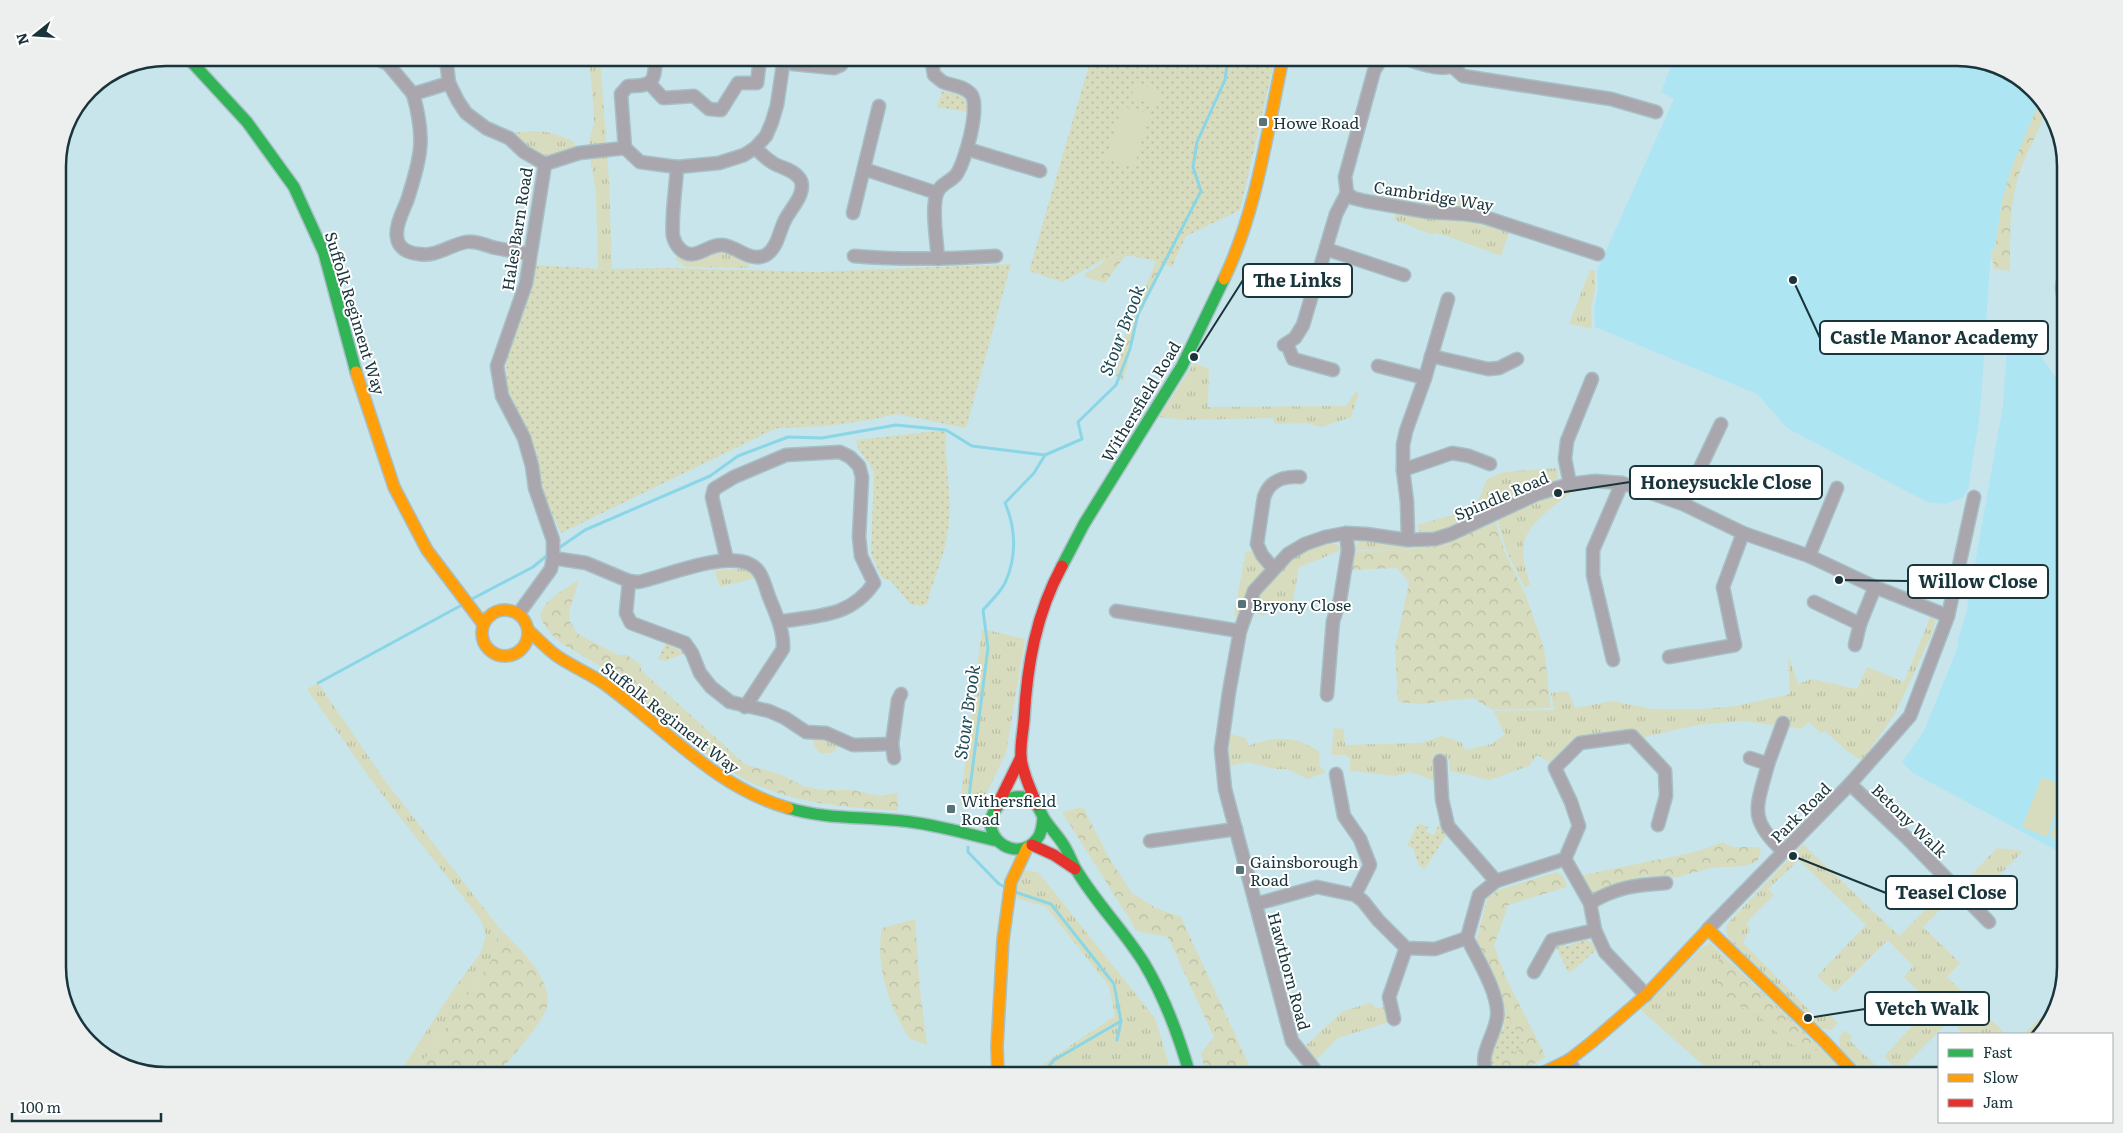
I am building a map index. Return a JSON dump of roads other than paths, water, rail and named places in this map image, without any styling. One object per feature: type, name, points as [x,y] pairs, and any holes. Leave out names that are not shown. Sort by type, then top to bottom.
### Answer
[{"type":"main road","name":"Suffolk Regiment Way","points":[[195,66],[247,122],[294,187],[324,253],[356,372],[394,487],[427,550],[468,600],[483,624]]},
{"type":"main road","name":"Withersfield Road","points":[[1037,805],[1025,776],[1020,756],[1026,683],[1033,641],[1042,610],[1054,580],[1084,524],[1182,366],[1234,258],[1253,201],[1281,66]]},
{"type":"main road","points":[[468,600],[495,612]]},
{"type":"main road","points":[[512,609],[519,613],[529,631],[527,643],[520,652],[509,656],[492,652],[485,646],[483,624],[495,612],[512,609]]},
{"type":"main road","name":"Suffolk Regiment Way","points":[[529,631],[556,655],[574,664],[606,686],[703,766],[747,793],[808,815],[836,819],[904,821],[945,828],[1000,843]]},
{"type":"main road","name":"Suffolk Regiment Way","points":[[520,652],[556,655]]},
{"type":"main road","name":"Withersfield Road","points":[[995,810],[1020,756]]},
{"type":"main road","points":[[945,828],[976,822],[995,810],[1003,801],[1017,797],[1024,798],[1037,805],[1043,818],[1077,870],[1143,963],[1156,985],[1176,1029],[1187,1067]]},
{"type":"main road","points":[[995,810],[991,827],[1000,843],[1010,888]]},
{"type":"main road","points":[[998,1067],[1003,940],[1010,888],[1030,846],[1042,833],[1043,818]]},
{"type":"main road","points":[[1000,843],[1019,850],[1030,846],[1054,855],[1077,870]]},
{"type":"main road","points":[[1708,928],[1824,1041],[1848,1067]]},
{"type":"main road","name":"Park Road","points":[[1555,1067],[1568,1060],[1592,1042],[1646,995],[1708,928]]},
{"type":"street","points":[[390,66],[413,94],[420,125],[421,152],[399,223],[397,237],[400,246],[409,252],[422,255],[436,253],[467,242],[529,254]]},
{"type":"street","name":"Hales Barn Road","points":[[447,66],[449,83],[458,101],[475,120],[486,128],[509,138],[524,152],[545,164],[522,297],[497,366],[502,396],[524,438],[532,466],[535,488],[553,540],[553,557]]},
{"type":"street","points":[[655,66],[654,76],[650,84],[628,86],[621,94],[625,148],[640,162],[677,167],[732,160],[755,148],[766,136],[772,122],[783,66]]},
{"type":"street","points":[[650,84],[663,98],[694,96],[709,109],[721,110],[738,83],[757,83],[759,66]]},
{"type":"street","points":[[814,66],[834,68],[839,66]]},
{"type":"street","points":[[932,66],[934,75],[943,82],[962,87],[972,94],[974,101],[974,120],[961,166],[955,176],[944,183],[937,193],[935,204],[938,259]]},
{"type":"street","points":[[1333,370],[1294,359],[1285,344],[1295,338],[1303,325],[1336,214],[1347,193],[1345,177],[1377,66]]},
{"type":"street","points":[[1436,66],[1444,68],[1453,67],[1463,76],[1611,99],[1656,113]]},
{"type":"street","points":[[413,94],[449,83]]},
{"type":"street","points":[[853,213],[879,106]]},
{"type":"street","points":[[545,164],[579,153],[625,148]]},
{"type":"street","points":[[677,167],[673,237],[679,248],[686,254],[697,254],[710,247],[722,245],[758,257],[772,250],[784,221],[802,190],[801,181],[795,173],[771,162],[755,148]]},
{"type":"street","points":[[967,149],[1040,171]]},
{"type":"street","points":[[864,168],[937,193]]},
{"type":"street","name":"Cambridge Way","points":[[1347,193],[1353,198],[1365,201],[1428,212],[1484,217],[1598,254]]},
{"type":"street","points":[[1326,249],[1404,275]]},
{"type":"street","points":[[854,256],[883,259],[938,259],[996,256]]},
{"type":"street","points":[[1408,540],[1403,445],[1448,299]]},
{"type":"street","points":[[1431,356],[1488,369],[1500,368],[1517,357]]},
{"type":"street","points":[[1378,366],[1425,378]]},
{"type":"street","points":[[1570,484],[1565,459],[1568,441],[1592,379]]},
{"type":"street","points":[[1683,504],[1721,424]]},
{"type":"street","points":[[727,560],[712,497],[714,490],[734,477],[786,455],[840,452],[850,456],[859,466],[862,477],[859,536],[861,556],[874,583],[865,596],[853,606],[840,612],[779,622]]},
{"type":"street","points":[[1403,470],[1452,454],[1469,456],[1491,464]]},
{"type":"street","points":[[1273,568],[1257,544],[1266,490],[1278,479],[1286,476],[1300,477]]},
{"type":"street","name":"Spindle Road","points":[[1240,631],[1254,590],[1288,554],[1304,544],[1346,533],[1408,540],[1435,540],[1537,494],[1570,484],[1595,481],[1622,483],[1683,504],[1743,533],[1809,556],[1875,587],[1948,616]]},
{"type":"street","points":[[1613,660],[1593,575],[1593,550],[1622,483]]},
{"type":"street","points":[[1809,556],[1837,488]]},
{"type":"street","name":"Park Road","points":[[1708,928],[1850,784],[1910,716],[1948,616],[1974,497]]},
{"type":"street","points":[[1327,695],[1333,622],[1340,600],[1348,550],[1346,533]]},
{"type":"street","points":[[1669,657],[1735,644],[1723,587],[1743,533]]},
{"type":"street","points":[[519,613],[544,580],[550,569],[553,557],[586,563],[629,581],[651,580],[705,564],[727,560],[740,561],[752,566],[759,572],[779,622],[783,640],[783,649],[745,707]]},
{"type":"street","points":[[629,581],[626,613],[631,623],[685,643],[692,653],[700,673],[711,687],[730,702],[769,711],[786,718],[806,732],[826,733],[853,745],[892,744]]},
{"type":"street","points":[[1856,645],[1860,624],[1875,587]]},
{"type":"street","points":[[1814,602],[1860,624]]},
{"type":"street","points":[[1116,611],[1240,631]]},
{"type":"street","name":"Hawthorn Road","points":[[1240,631],[1221,749],[1225,789],[1292,1041],[1312,1067]]},
{"type":"street","points":[[894,758],[892,744],[898,700],[901,694]]},
{"type":"street","points":[[1783,724],[1768,764],[1757,808],[1761,827],[1783,851]]},
{"type":"street","points":[[1484,1067],[1484,1052],[1497,1016],[1496,1000],[1467,938],[1479,895],[1496,881],[1565,859],[1579,826],[1571,802],[1555,768],[1580,743],[1632,736],[1664,771],[1666,796],[1658,824]]},
{"type":"street","points":[[1750,758],[1768,764]]},
{"type":"street","points":[[1440,761],[1442,799],[1448,826],[1496,881]]},
{"type":"street","points":[[1336,774],[1344,816],[1360,839],[1370,865],[1355,895]]},
{"type":"street","name":"Betony Walk","points":[[1850,784],[1908,839],[1989,922]]},
{"type":"street","points":[[1150,841],[1236,829]]},
{"type":"street","points":[[1565,859],[1590,903],[1595,930],[1605,952],[1646,995]]},
{"type":"street","points":[[1590,903],[1608,892],[1631,886],[1666,883]]},
{"type":"street","points":[[1256,904],[1317,887],[1355,895],[1363,901],[1378,920],[1406,948],[1435,949],[1467,938]]},
{"type":"street","points":[[1534,972],[1552,940],[1595,930]]},
{"type":"street","points":[[1394,1019],[1389,997],[1406,948]]},
{"type":"street","points":[[1568,1060],[1572,1067]]},
{"type":"waterway","name":"Stour Brook","points":[[968,804],[988,648],[983,610],[998,594],[1005,583],[1012,563],[1013,532],[1005,503],[1034,473],[1045,455],[1082,439],[1078,422],[1116,385],[1130,349],[1138,314],[1201,191],[1193,167],[1197,142],[1225,80],[1227,66]]},
{"type":"waterway","points":[[556,550],[585,530],[710,476],[738,456],[788,437],[822,438],[896,425],[946,430],[972,446],[1045,455]]},
{"type":"waterway","points":[[472,599],[533,567],[550,553]]},
{"type":"waterway","points":[[318,683],[460,606]]},
{"type":"waterway","name":"Stour Brook","points":[[968,847],[968,852],[999,884],[1005,887]]},
{"type":"waterway","name":"Stour Brook","points":[[1015,892],[1051,904],[1114,984],[1121,1021],[1054,1060],[1048,1067]]},
{"type":"waterway","points":[[1117,1040],[1121,1021]]},
{"type":"place","name":"Howe Road","points":[[1263,122]]},
{"type":"place","name":"Castle Manor Academy","points":[[1793,280]]},
{"type":"place","name":"The Links","points":[[1194,357]]},
{"type":"place","name":"Honeysuckle Close","points":[[1558,493]]},
{"type":"place","name":"Willow Close","points":[[1839,580]]},
{"type":"place","name":"Bryony Close","points":[[1242,604]]},
{"type":"place","name":"Withersfield Road","points":[[951,809]]},
{"type":"place","name":"Teasel Close","points":[[1793,856]]},
{"type":"place","name":"Gainsborough Road","points":[[1240,870]]},
{"type":"place","name":"Vetch Walk","points":[[1808,1018]]}]
